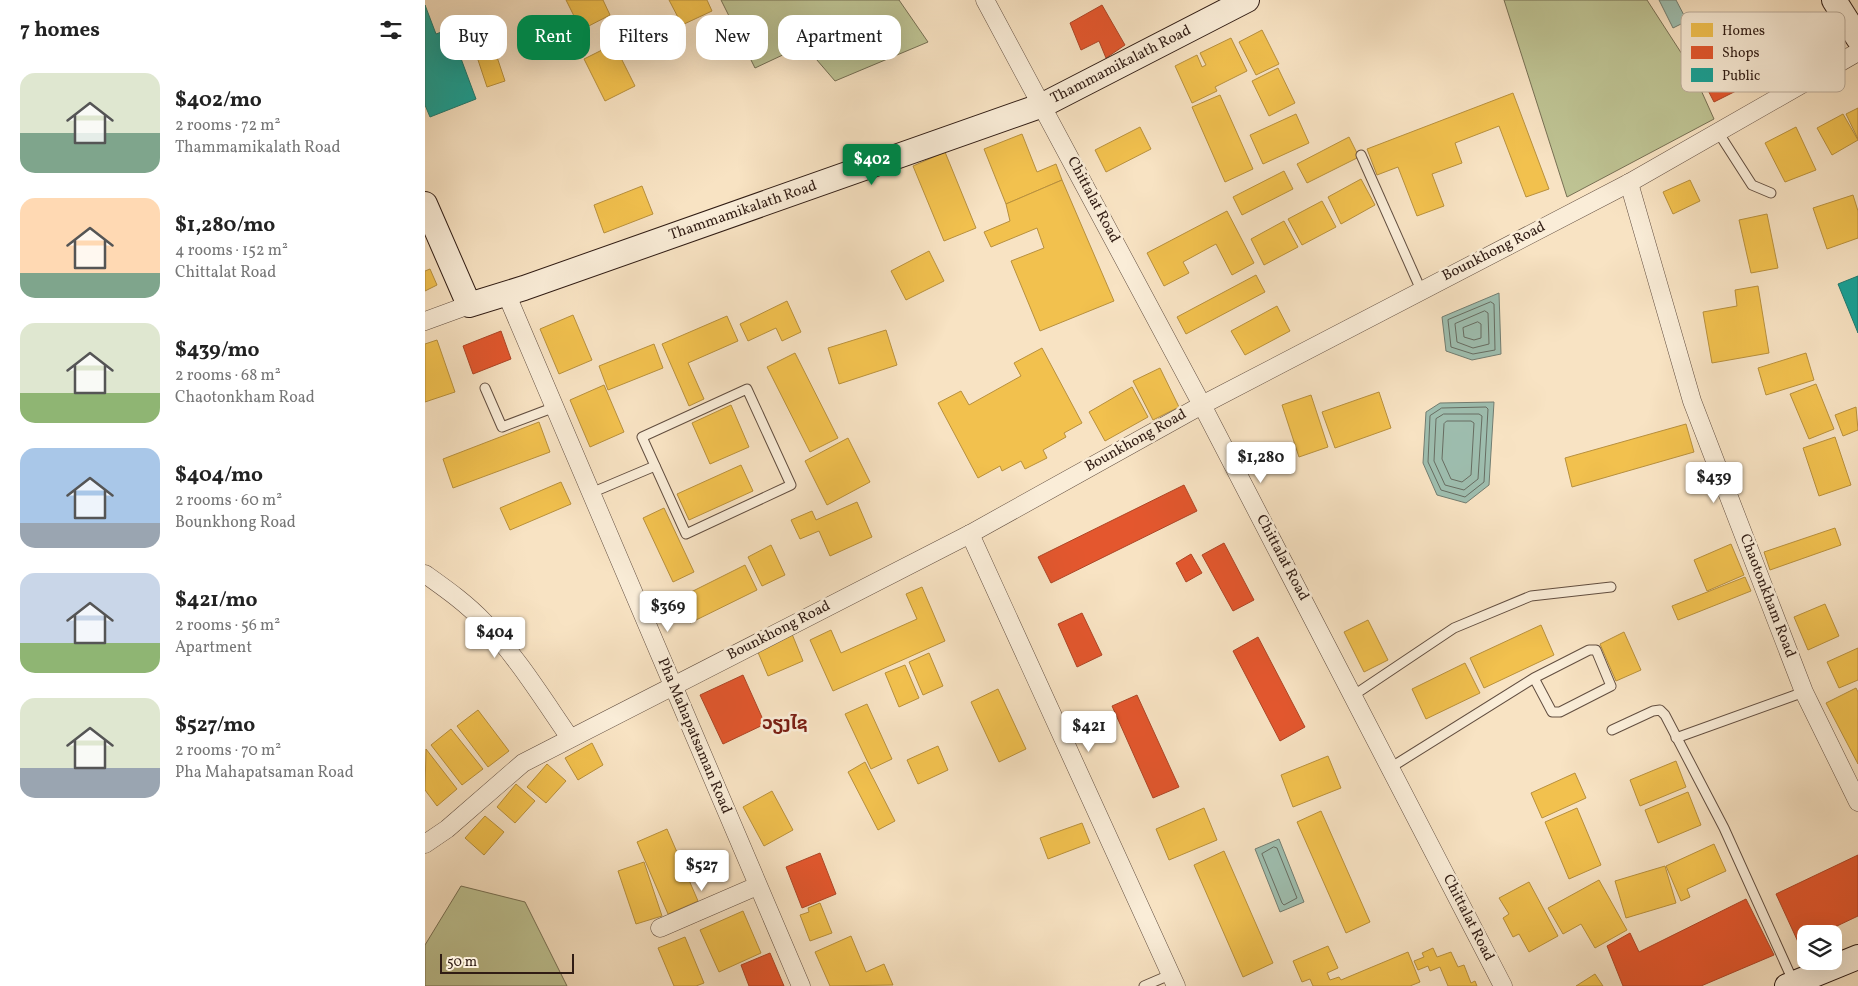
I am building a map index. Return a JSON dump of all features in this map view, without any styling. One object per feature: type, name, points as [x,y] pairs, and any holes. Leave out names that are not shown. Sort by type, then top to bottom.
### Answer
[{"type":"street","name":"Chittalat Road","points":[[985,0],[1043,105],[1202,405],[1354,695],[1503,986]]},
{"type":"street","name":"Thammamikalath Road","points":[[425,322],[1043,105],[1247,0]]},
{"type":"street","points":[[1834,0],[1842,12]]},
{"type":"street","points":[[1845,17],[1858,38]]},
{"type":"street","name":"Bounkhong Road","points":[[1845,59],[1858,52]]},
{"type":"street","name":"Bounkhong Road","points":[[425,844],[447,829],[523,763],[673,684],[971,534],[1202,405],[1629,184],[1788,92]]},
{"type":"street","name":"Chaotonkham Road","points":[[1629,184],[1692,401],[1804,692],[1858,802]]},
{"type":"street","points":[[425,204],[469,305]]},
{"type":"street","name":"Pha Mahapatsaman Road","points":[[506,294],[801,986]]},
{"type":"street","points":[[971,534],[1174,980]]},
{"type":"street","points":[[425,574],[460,599],[509,650],[570,738]]},
{"type":"street","points":[[660,928],[757,886]]},
{"type":"street","points":[[1792,985],[1858,957]]},
{"type":"lane","points":[[1718,132],[1753,185],[1771,193]]},
{"type":"lane","points":[[1361,155],[1421,290]]},
{"type":"lane","points":[[485,388],[501,428],[555,408]]},
{"type":"lane","points":[[747,389],[791,486],[686,534],[655,466],[642,437],[747,389]]},
{"type":"lane","points":[[591,493],[655,466]]},
{"type":"lane","points":[[1354,695],[1454,628],[1531,596],[1611,587]]},
{"type":"lane","points":[[1390,768],[1534,678],[1589,650],[1596,650],[1611,686],[1560,712],[1551,712],[1534,678]]},
{"type":"lane","points":[[1676,738],[1804,692]]},
{"type":"lane","points":[[1612,730],[1660,710],[1665,715],[1724,828],[1792,985]]},
{"type":"lane","points":[[1144,986],[1174,980]]},
{"type":"green space","points":[[721,0],[899,0],[928,42],[901,53],[901,15],[778,15],[778,57],[755,68],[751,60],[768,60],[768,15],[728,15]]},
{"type":"green space","points":[[1504,0],[1647,0],[1681,53],[1681,92],[1702,92],[1714,119],[1567,197]]},
{"type":"green space","points":[[817,60],[885,60],[835,81]]},
{"type":"green space","points":[[461,886],[525,902],[567,986],[425,986],[425,945]]},
{"type":"water","points":[[1659,0],[1676,0],[1682,12],[1681,24],[1673,28]]},
{"type":"water","points":[[1499,293],[1501,354],[1472,360],[1446,351],[1442,317]]},
{"type":"water","points":[[1494,402],[1489,485],[1466,503],[1437,495],[1423,463],[1426,412],[1440,403]]},
{"type":"water","points":[[1279,839],[1304,902],[1280,912],[1255,849]]},
{"type":"building: Homes","points":[[566,0],[603,0],[610,15],[600,15],[600,20],[590,25],[590,15],[574,15]]},
{"type":"building: Homes","points":[[669,0],[707,0],[712,11],[703,15],[696,15],[696,18],[686,23],[686,15],[677,15]]},
{"type":"building: Homes","points":[[1262,30],[1279,64],[1256,75],[1239,42]]},
{"type":"building: Homes","points":[[1231,38],[1247,71],[1215,87],[1217,91],[1192,103],[1175,66],[1197,55],[1202,67],[1206,65],[1200,53]]},
{"type":"building: Homes","points":[[600,51],[600,60],[622,60],[635,86],[605,101],[584,60],[590,60],[590,56]]},
{"type":"building: Homes","points":[[478,60],[498,60],[505,81],[487,87]]},
{"type":"building: Homes","points":[[1278,68],[1295,103],[1269,116],[1252,81]]},
{"type":"building: Homes","points":[[1513,93],[1549,189],[1526,197],[1499,126],[1455,143],[1462,163],[1432,174],[1444,206],[1417,216],[1398,167],[1377,175],[1367,149]]},
{"type":"building: Homes","points":[[1220,95],[1253,169],[1225,182],[1192,107]]},
{"type":"building: Homes","points":[[1858,108],[1858,139],[1846,114]]},
{"type":"building: Homes","points":[[1296,114],[1309,143],[1263,164],[1250,135]]},
{"type":"building: Homes","points":[[1843,114],[1858,140],[1832,155],[1817,128]]},
{"type":"building: Homes","points":[[1140,127],[1151,149],[1106,172],[1095,150]]},
{"type":"building: Homes","points":[[1796,127],[1816,170],[1785,182],[1765,143]]},
{"type":"building: Homes","points":[[1022,134],[1037,172],[1056,164],[1062,180],[1006,204],[984,149]]},
{"type":"building: Homes","points":[[1349,137],[1359,157],[1307,183],[1297,164]]},
{"type":"building: Homes","points":[[945,152],[976,228],[944,241],[913,166]]},
{"type":"building: Homes","points":[[1284,171],[1293,189],[1242,215],[1233,197]]},
{"type":"building: Homes","points":[[1361,179],[1375,205],[1341,224],[1328,197]]},
{"type":"building: Homes","points":[[1062,180],[1114,301],[1040,331],[1011,261],[1044,248],[1037,228],[991,247],[984,232],[1010,221],[1006,204]]},
{"type":"building: Homes","points":[[1690,180],[1700,201],[1673,214],[1663,192]]},
{"type":"building: Homes","points":[[642,186],[653,214],[604,233],[594,205]]},
{"type":"building: Homes","points":[[1853,195],[1858,211],[1858,238],[1827,249],[1813,208]]},
{"type":"building: Homes","points":[[1322,201],[1336,227],[1302,245],[1288,219]]},
{"type":"building: Homes","points":[[1227,211],[1254,263],[1232,275],[1216,244],[1183,262],[1189,273],[1164,286],[1147,253]]},
{"type":"building: Homes","points":[[1767,214],[1778,268],[1751,273],[1739,220]]},
{"type":"building: Homes","points":[[1284,221],[1298,247],[1264,265],[1251,239]]},
{"type":"building: Homes","points":[[929,251],[944,281],[906,300],[891,271]]},
{"type":"building: Homes","points":[[430,269],[437,285],[425,291],[425,271]]},
{"type":"building: Homes","points":[[1256,275],[1265,292],[1186,334],[1177,317]]},
{"type":"building: Homes","points":[[1758,286],[1769,353],[1712,363],[1703,312],[1737,306],[1735,290]]},
{"type":"building: Homes","points":[[787,301],[801,332],[782,341],[776,328],[748,341],[740,324]]},
{"type":"building: Homes","points":[[1277,306],[1290,331],[1245,355],[1231,331]]},
{"type":"building: Homes","points":[[573,315],[592,360],[559,374],[540,329]]},
{"type":"building: Homes","points":[[727,316],[738,341],[688,363],[704,399],[689,406],[662,344]]},
{"type":"building: Homes","points":[[886,330],[897,365],[839,384],[828,348]]},
{"type":"building: Homes","points":[[437,340],[455,392],[425,402],[425,344]]},
{"type":"building: Homes","points":[[654,344],[663,368],[608,390],[599,366]]},
{"type":"building: Homes","points":[[1042,348],[1082,423],[1064,433],[1066,437],[1043,450],[1047,458],[1025,469],[1021,461],[1002,471],[1000,466],[978,478],[938,403],[961,391],[969,405],[1021,376],[1014,363]]},
{"type":"building: Homes","points":[[795,353],[838,438],[810,452],[767,367]]},
{"type":"building: Homes","points":[[1806,353],[1814,380],[1766,395],[1758,368]]},
{"type":"building: Homes","points":[[1160,368],[1179,407],[1153,420],[1133,381]]},
{"type":"building: Homes","points":[[1816,384],[1834,429],[1809,439],[1790,394]]},
{"type":"building: Homes","points":[[604,385],[624,432],[590,447],[570,400]]},
{"type":"building: Homes","points":[[1132,387],[1148,417],[1105,441],[1089,412]]},
{"type":"building: Homes","points":[[1379,392],[1391,428],[1335,448],[1322,412]]},
{"type":"building: Homes","points":[[1311,395],[1328,447],[1299,457],[1282,405]]},
{"type":"building: Homes","points":[[731,405],[749,447],[710,464],[692,423]]},
{"type":"building: Homes","points":[[1856,407],[1858,430],[1843,436],[1835,415]]},
{"type":"building: Homes","points":[[539,422],[550,452],[453,488],[443,459]]},
{"type":"building: Homes","points":[[1686,424],[1694,452],[1572,487],[1565,458]]},
{"type":"building: Homes","points":[[1835,437],[1851,485],[1819,496],[1803,448]]},
{"type":"building: Homes","points":[[848,438],[870,482],[827,505],[805,461]]},
{"type":"building: Homes","points":[[741,465],[753,491],[689,520],[677,494]]},
{"type":"building: Homes","points":[[561,482],[571,504],[510,530],[500,508]]},
{"type":"building: Homes","points":[[857,502],[872,537],[830,556],[819,531],[800,539],[791,520],[812,511],[816,520]]},
{"type":"building: Homes","points":[[664,508],[694,572],[673,582],[643,518]]},
{"type":"building: Homes","points":[[1835,528],[1841,545],[1770,570],[1764,552]]},
{"type":"building: Homes","points":[[1731,544],[1744,575],[1707,591],[1694,560]]},
{"type":"building: Homes","points":[[771,545],[785,575],[762,586],[748,557]]},
{"type":"building: Homes","points":[[745,565],[757,590],[690,623],[679,598]]},
{"type":"building: Homes","points":[[1745,577],[1751,591],[1678,620],[1672,606]]},
{"type":"building: Homes","points":[[922,587],[945,641],[833,691],[810,640],[831,630],[841,653],[917,619],[906,594]]},
{"type":"building: Homes","points":[[1825,604],[1839,636],[1808,650],[1794,617]]},
{"type":"building: Homes","points":[[1368,620],[1388,660],[1364,672],[1344,632]]},
{"type":"building: Homes","points":[[1541,625],[1554,655],[1484,688],[1470,658]]},
{"type":"building: Homes","points":[[1624,632],[1641,670],[1616,681],[1600,644]]},
{"type":"building: Homes","points":[[792,634],[803,661],[768,676],[757,650]]},
{"type":"building: Homes","points":[[1858,648],[1858,680],[1839,688],[1827,662]]},
{"type":"building: Homes","points":[[929,653],[943,686],[923,695],[909,662]]},
{"type":"building: Homes","points":[[1465,663],[1480,693],[1426,719],[1412,689]]},
{"type":"building: Homes","points":[[905,665],[919,698],[899,707],[885,673]]},
{"type":"building: Homes","points":[[1856,688],[1858,692],[1858,764],[1826,703]]},
{"type":"building: Homes","points":[[998,689],[1026,749],[999,762],[971,702]]},
{"type":"building: Homes","points":[[867,704],[892,759],[871,769],[845,714]]},
{"type":"building: Homes","points":[[478,710],[509,751],[488,767],[457,726]]},
{"type":"building: Homes","points":[[451,729],[483,769],[462,785],[431,745]]},
{"type":"building: Homes","points":[[592,743],[603,765],[578,780],[565,758]]},
{"type":"building: Homes","points":[[938,746],[948,770],[918,784],[907,760]]},
{"type":"building: Homes","points":[[426,749],[457,789],[437,806],[425,790]]},
{"type":"building: Homes","points":[[1328,756],[1341,788],[1293,807],[1281,775]]},
{"type":"building: Homes","points":[[1676,761],[1686,787],[1640,806],[1630,780]]},
{"type":"building: Homes","points":[[865,762],[895,821],[878,830],[848,772]]},
{"type":"building: Homes","points":[[547,764],[566,781],[546,803],[527,787]]},
{"type":"building: Homes","points":[[1575,773],[1586,798],[1542,818],[1531,793]]},
{"type":"building: Homes","points":[[516,784],[535,801],[515,823],[497,807]]},
{"type":"building: Homes","points":[[772,791],[793,830],[764,846],[743,807]]},
{"type":"building: Homes","points":[[1688,792],[1701,825],[1658,843],[1645,810]]},
{"type":"building: Homes","points":[[1204,808],[1217,840],[1169,860],[1156,829]]},
{"type":"building: Homes","points":[[1577,808],[1601,865],[1569,879],[1545,822]]},
{"type":"building: Homes","points":[[1321,811],[1370,922],[1346,933],[1297,822]]},
{"type":"building: Homes","points":[[485,816],[504,832],[484,855],[465,838]]},
{"type":"building: Homes","points":[[1082,823],[1090,843],[1048,859],[1040,838]]},
{"type":"building: Homes","points":[[667,829],[698,901],[668,914],[637,842]]},
{"type":"building: Homes","points":[[1714,844],[1726,871],[1687,889],[1690,897],[1681,901],[1666,866]]},
{"type":"building: Homes","points":[[1224,851],[1273,963],[1243,977],[1194,865]]},
{"type":"building: Homes","points":[[644,862],[662,916],[636,924],[618,871]]},
{"type":"building: Homes","points":[[1665,866],[1676,903],[1626,918],[1615,881]]},
{"type":"building: Homes","points":[[1599,880],[1627,930],[1595,948],[1581,924],[1563,934],[1548,908]]},
{"type":"building: Homes","points":[[1529,882],[1558,936],[1529,952],[1519,934],[1513,937],[1503,918],[1509,914],[1499,898]]},
{"type":"building: Homes","points":[[820,903],[832,933],[810,941],[800,915],[809,912],[808,908]]},
{"type":"building: Homes","points":[[743,911],[761,953],[719,972],[700,930]]},
{"type":"building: Homes","points":[[851,936],[866,972],[884,964],[893,985],[830,986],[815,952]]},
{"type":"building: Homes","points":[[685,937],[704,983],[696,986],[674,986],[658,948]]},
{"type":"building: Homes","points":[[1328,946],[1338,968],[1327,973],[1330,980],[1339,977],[1341,980],[1408,952],[1420,982],[1410,986],[1313,986],[1310,979],[1302,982],[1293,961]]},
{"type":"building: Homes","points":[[1433,948],[1437,957],[1451,952],[1458,967],[1464,965],[1471,983],[1475,981],[1477,986],[1448,986],[1440,967],[1430,971],[1428,966],[1418,970],[1414,961],[1424,957],[1422,953]]},
{"type":"building: Homes","points":[[1595,974],[1603,986],[1576,986]]},
{"type":"building: Shops","points":[[1102,5],[1125,45],[1106,58],[1099,41],[1081,50],[1070,23]]},
{"type":"building: Shops","points":[[1709,92],[1734,92],[1714,102]]},
{"type":"building: Shops","points":[[501,331],[511,359],[473,374],[463,346]]},
{"type":"building: Shops","points":[[1184,485],[1197,511],[1051,583],[1038,557]]},
{"type":"building: Shops","points":[[1224,543],[1254,600],[1233,611],[1202,555]]},
{"type":"building: Shops","points":[[1191,554],[1202,573],[1186,582],[1176,563]]},
{"type":"building: Shops","points":[[1082,613],[1102,655],[1077,667],[1058,624]]},
{"type":"building: Shops","points":[[1258,637],[1305,727],[1280,741],[1233,651]]},
{"type":"building: Shops","points":[[743,675],[765,724],[723,744],[700,695]]},
{"type":"building: Shops","points":[[1137,695],[1179,787],[1153,798],[1112,706]]},
{"type":"building: Shops","points":[[820,853],[836,894],[802,908],[786,867]]},
{"type":"building: Shops","points":[[1858,855],[1858,916],[1839,925],[1797,925],[1797,940],[1776,894]]},
{"type":"building: Shops","points":[[1746,899],[1774,955],[1701,986],[1623,986],[1607,946],[1630,933],[1639,952]]},
{"type":"building: Shops","points":[[770,953],[784,986],[749,986],[741,965]]},
{"type":"building: Public","points":[[425,5],[436,34],[440,33],[440,60],[462,60],[476,99],[430,117],[425,105]]},
{"type":"building: Public","points":[[1858,276],[1858,333],[1838,284]]},
{"type":"district","name":"ວຽງໄຊ","points":[[785,724]]}]
